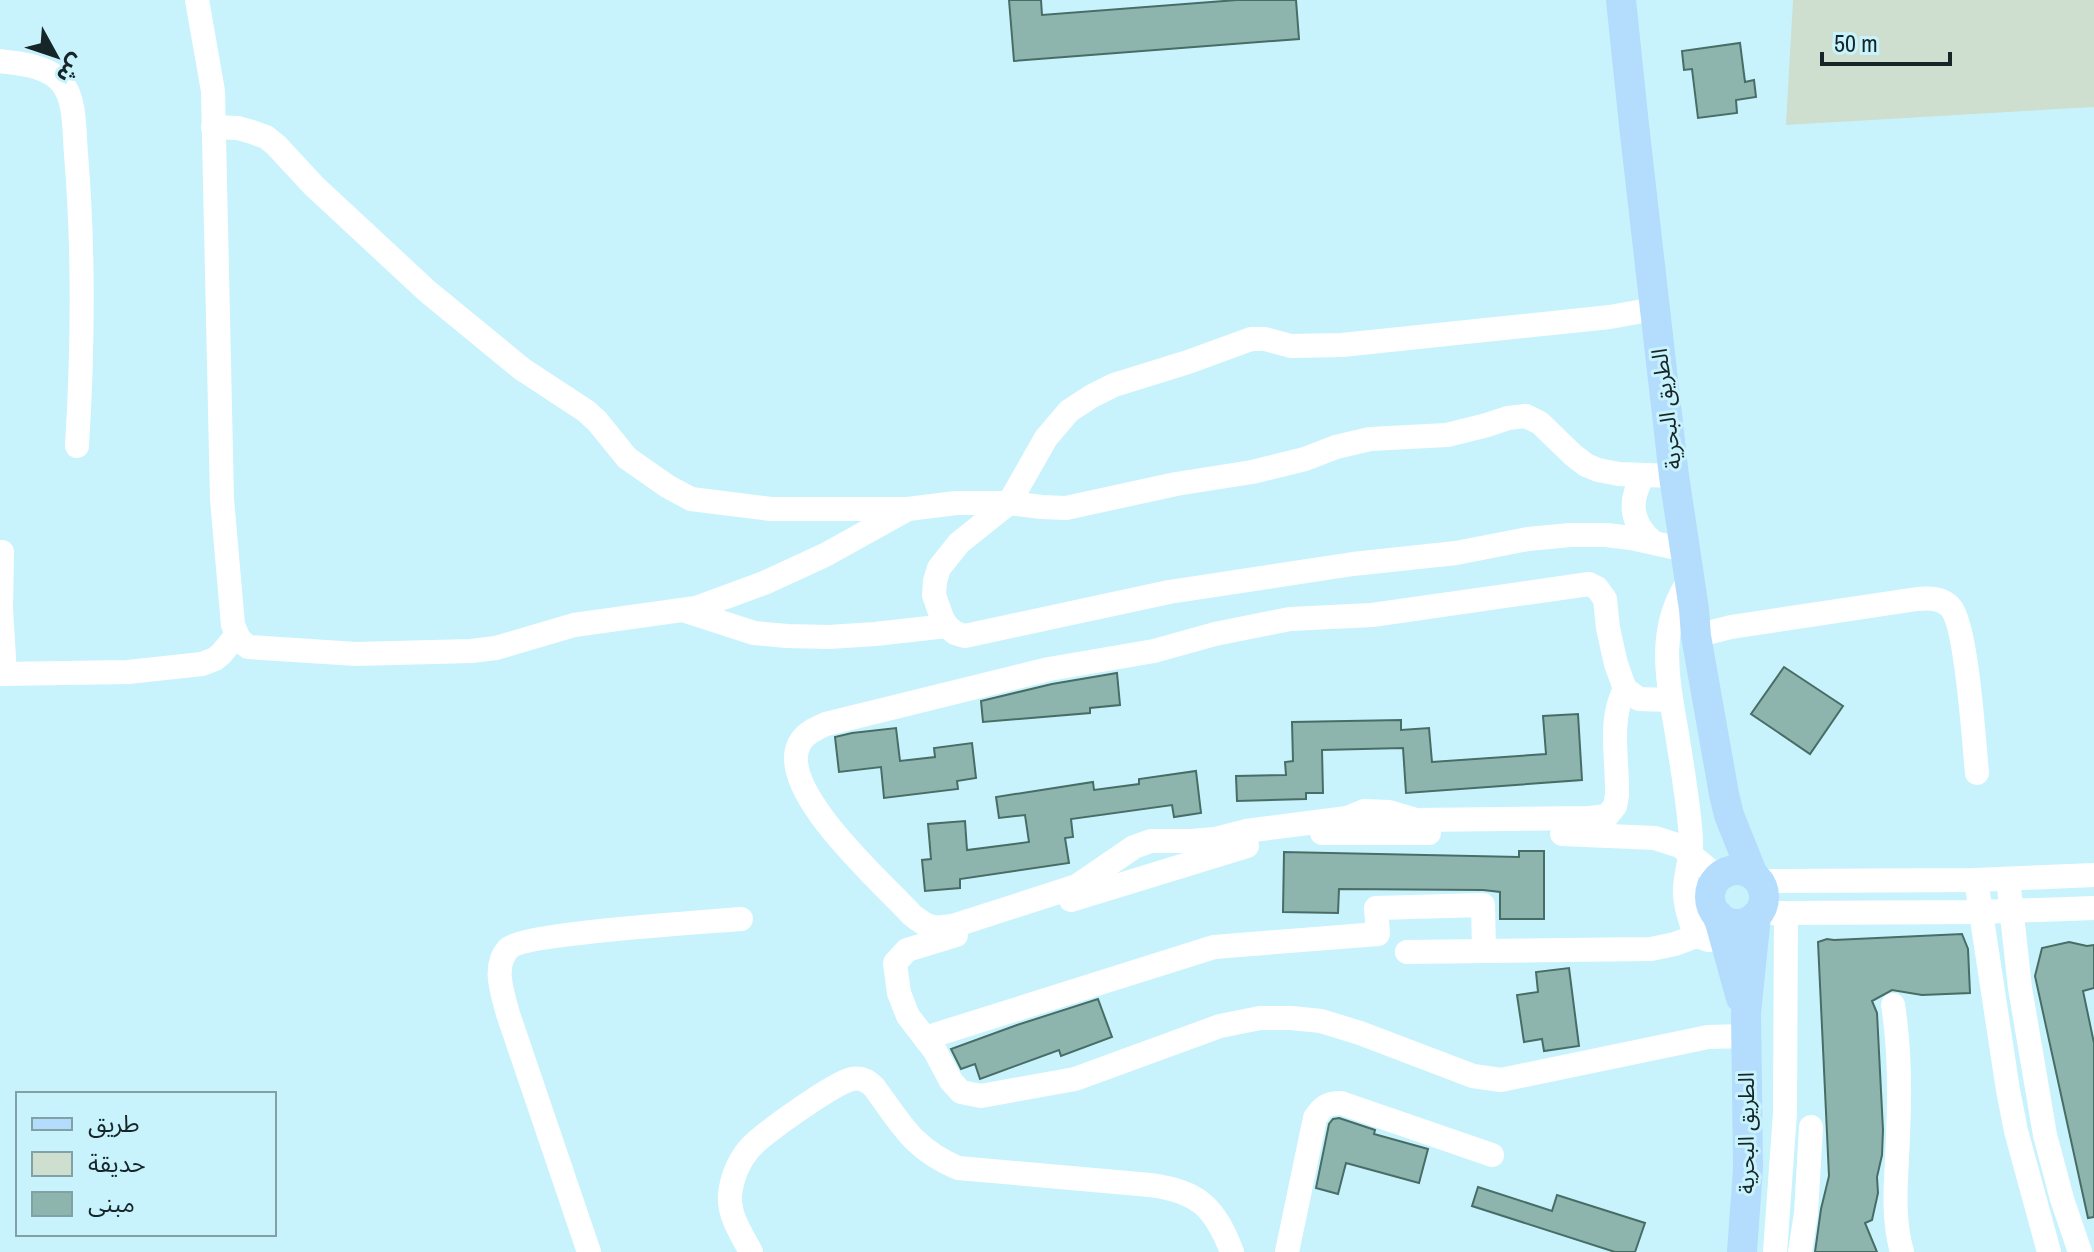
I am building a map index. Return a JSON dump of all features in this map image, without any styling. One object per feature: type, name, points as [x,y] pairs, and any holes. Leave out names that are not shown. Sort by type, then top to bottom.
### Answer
[{"type":"main road","name":"الطريق البحرية","points":[[1621,0],[1654,309],[1696,636],[1729,815],[1756,878]]},
{"type":"main road","name":"الطريق البحرية","points":[[1729,815],[1720,877],[1713,885],[1711,904],[1713,929],[1746,1025],[1748,1168],[1742,1252]]},
{"type":"main road","points":[[1720,877],[1726,872],[1745,871],[1756,878],[1764,891],[1767,914],[1746,1025]]},
{"type":"main road","points":[[1713,929],[1730,923],[1748,922],[1767,914]]},
{"type":"street","points":[[197,0],[213,91],[222,499],[231,606],[237,635],[248,647],[356,654],[471,651],[496,648],[574,625],[696,608],[764,583],[825,555],[908,509]]},
{"type":"street","points":[[0,61],[36,67],[51,73],[60,80],[69,96],[82,256],[77,446]]},
{"type":"street","points":[[213,127],[238,128],[266,137],[427,291],[522,369],[586,411],[627,458],[691,499],[771,509],[908,509],[956,503],[1078,506],[1176,484],[1252,472],[1370,439],[1447,435],[1526,416],[1540,423],[1586,465],[1619,474],[1674,476]]},
{"type":"street","points":[[1653,542],[1589,534],[1528,539],[1456,553],[1221,583],[965,636],[947,626],[934,595],[939,568],[959,543],[1009,503],[1046,438],[1060,420],[1077,405],[1114,385],[1258,338],[1291,346],[1342,345],[1610,317],[1654,309]]},
{"type":"street","points":[[1644,475],[1637,486],[1634,519],[1641,532],[1688,564],[1670,620],[1667,679],[1689,823],[1690,855],[1685,890],[1690,923],[1713,929]]},
{"type":"street","points":[[2,552],[0,608],[3,674],[128,672],[202,664],[215,659],[237,635]]},
{"type":"street","points":[[1625,689],[1615,717],[1617,795],[1615,806],[1607,816],[1416,820],[1389,812],[1364,811],[1347,818],[1246,831],[1215,839],[1151,841],[1134,847],[1077,886],[938,928],[923,924],[912,915],[843,843],[813,806],[797,771],[800,743],[810,731],[826,724],[1049,669],[1154,651],[1215,634],[1290,619],[1372,615],[1589,584],[1597,588],[1605,599],[1616,664],[1625,689],[1639,699],[1670,700]]},
{"type":"street","points":[[1696,636],[1731,627],[1928,598],[1943,601],[1954,612],[1960,632],[1977,773]]},
{"type":"street","points":[[683,610],[754,633],[787,636],[829,637],[947,626]]},
{"type":"street","points":[[1720,877],[1680,846],[1655,838],[1310,833],[1267,840],[907,950],[895,963],[899,993],[908,1016],[961,1092],[981,1096],[1075,1079],[1220,1026],[1260,1018],[1321,1021],[1473,1076],[1501,1080],[1708,1037],[1746,1025]]},
{"type":"street","points":[[1756,878],[1976,880],[2094,875]]},
{"type":"street","points":[[2008,879],[2020,988],[2045,1135],[2079,1252],[2094,1246]]},
{"type":"street","points":[[1976,880],[2010,1104],[2049,1252]]},
{"type":"street","points":[[925,1038],[1214,947],[1378,934],[1376,908],[1483,905],[1484,951]]},
{"type":"street","points":[[1775,1252],[1785,1113],[1767,914],[2094,908]]},
{"type":"street","points":[[589,1252],[508,1014],[499,980],[505,952],[513,944],[563,935],[741,919]]},
{"type":"street","points":[[1407,952],[1651,949],[1675,944],[1713,929]]},
{"type":"street","points":[[1893,1005],[1899,1087],[1895,1217],[1902,1252]]},
{"type":"street","points":[[751,1252],[731,1205],[730,1195],[739,1164],[758,1140],[825,1093],[851,1079],[865,1080],[874,1087],[915,1143],[937,1159],[958,1168],[1150,1185],[1179,1191],[1211,1210],[1232,1252]]},
{"type":"street","points":[[1287,1252],[1315,1118],[1330,1103],[1341,1103],[1492,1155]]},
{"type":"street","points":[[1800,1252],[1807,1200],[1811,1127]]},
{"type":"green space","points":[[1793,0],[2094,0],[2094,107],[1786,125]]},
{"type":"building","points":[[1009,0],[1041,0],[1042,15],[1237,0],[1296,0],[1299,39],[1014,61]]},
{"type":"building","points":[[1740,43],[1745,82],[1754,80],[1756,97],[1736,100],[1737,113],[1698,118],[1692,69],[1684,70],[1682,51]]},
{"type":"building","points":[[1784,667],[1843,706],[1810,754],[1751,714]]},
{"type":"building","points":[[1117,673],[1120,705],[1090,708],[1090,713],[983,722],[981,701]]},
{"type":"building","points":[[1578,714],[1582,780],[1406,793],[1403,748],[1322,750],[1323,793],[1306,793],[1306,799],[1237,801],[1236,776],[1286,775],[1285,762],[1293,761],[1292,722],[1401,720],[1401,730],[1429,728],[1432,762],[1546,754],[1543,716]]},
{"type":"building","points":[[896,728],[900,761],[935,757],[934,748],[972,743],[976,778],[957,781],[958,789],[884,798],[881,767],[839,772],[835,737]]},
{"type":"building","points":[[1196,771],[1201,813],[1174,817],[1172,805],[1071,819],[1073,837],[1065,838],[1069,863],[960,879],[960,888],[925,891],[922,860],[931,859],[928,824],[965,821],[967,850],[1029,842],[1025,815],[999,818],[996,797],[1093,782],[1094,790],[1139,784],[1139,779]]},
{"type":"building","points":[[1519,851],[1544,851],[1544,919],[1500,919],[1500,892],[1483,890],[1339,889],[1338,913],[1283,912],[1284,852],[1519,857]]},
{"type":"building","points":[[1962,934],[1968,949],[1970,993],[1922,995],[1892,990],[1872,1001],[1877,1013],[1883,1130],[1878,1193],[1872,1220],[1865,1223],[1877,1252],[1815,1252],[1829,1176],[1818,942],[1827,939]]},
{"type":"building","points":[[2069,942],[2094,945],[2094,988],[2083,991],[2094,1043],[2094,1217],[2088,1218],[2035,976],[2042,948]]},
{"type":"building","points":[[1569,968],[1579,1046],[1544,1051],[1542,1039],[1524,1042],[1517,995],[1538,992],[1536,972]]},
{"type":"building","points":[[1098,999],[1112,1037],[1061,1056],[1059,1050],[980,1079],[975,1064],[961,1069],[951,1049],[1017,1025]]},
{"type":"building","points":[[1339,1118],[1375,1130],[1374,1134],[1428,1149],[1419,1183],[1346,1163],[1338,1194],[1316,1188],[1329,1124]]},
{"type":"building","points":[[1478,1187],[1552,1211],[1557,1195],[1645,1223],[1635,1252],[1615,1252],[1472,1206]]}]
